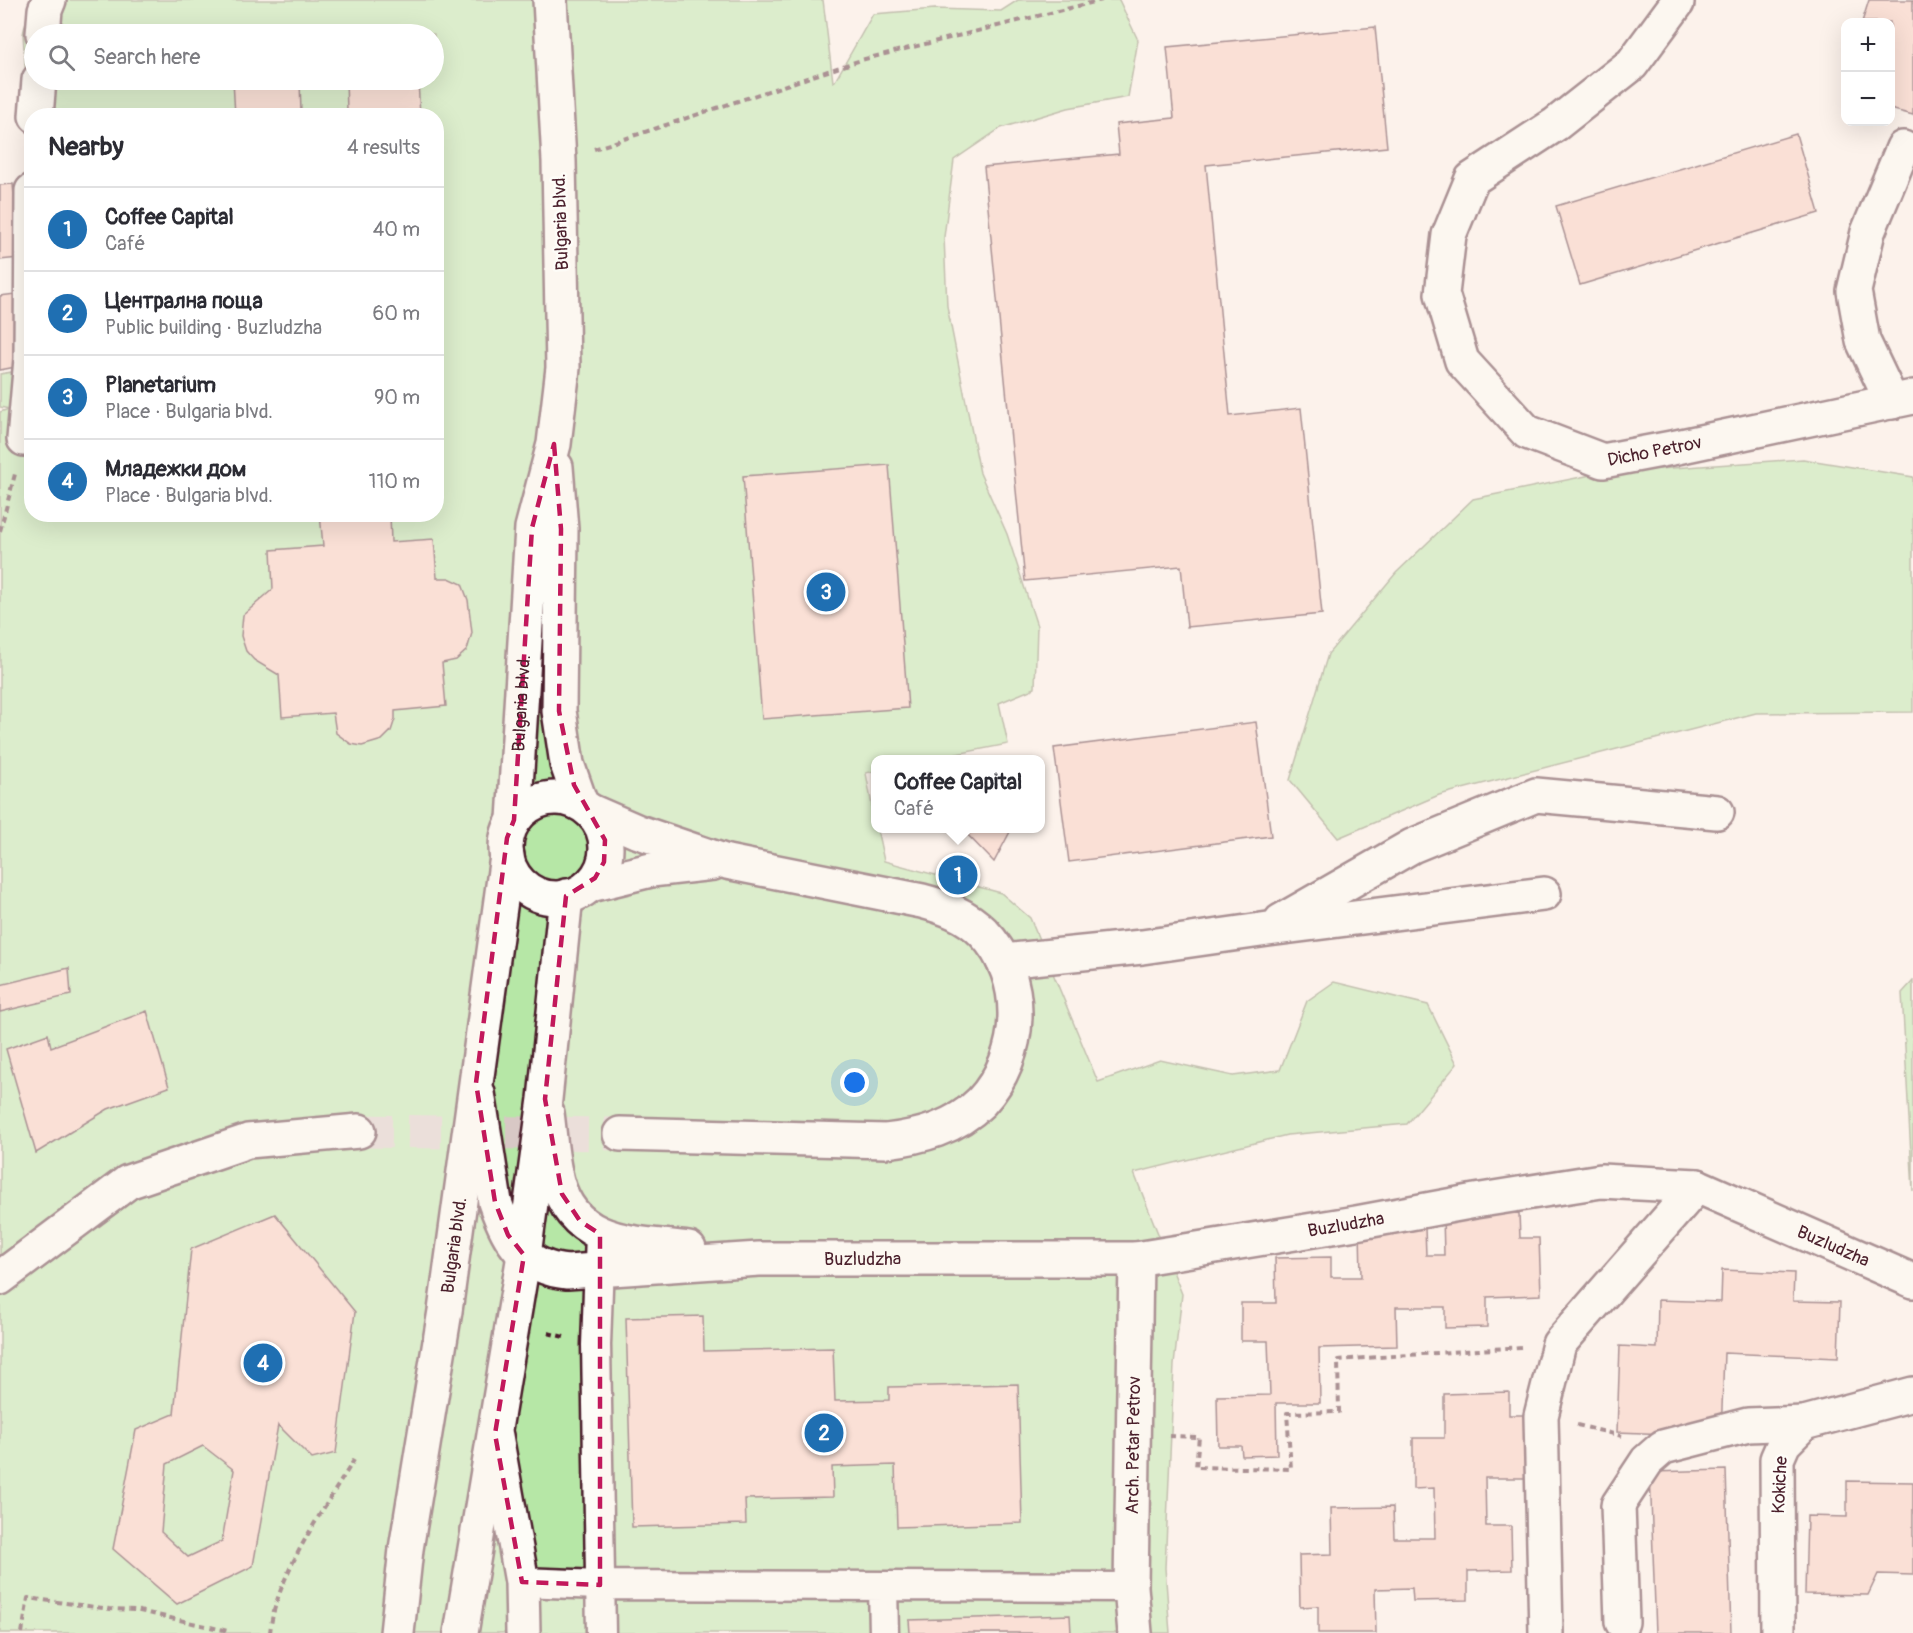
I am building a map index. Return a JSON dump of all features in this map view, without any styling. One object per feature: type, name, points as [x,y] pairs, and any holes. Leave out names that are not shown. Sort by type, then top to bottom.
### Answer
[{"type":"street","points":[[44,24],[45,10],[49,0]]},
{"type":"street","name":"Bulgaria blvd.","points":[[514,820],[532,528],[554,444],[563,368],[559,161],[550,0]]},
{"type":"street","name":"Dicho Petrov","points":[[1677,0],[1632,64],[1556,124],[1472,179],[1449,235],[1442,294],[1462,361],[1527,432],[1603,461],[1902,399]]},
{"type":"street","points":[[37,108],[38,90]]},
{"type":"street","points":[[1902,399],[1863,341],[1854,291],[1868,232],[1903,148]]},
{"type":"street","name":"Bulgaria blvd.","points":[[554,444],[561,529],[559,711],[567,764],[585,808]]},
{"type":"street","points":[[1268,929],[1412,846],[1536,795],[1717,812]]},
{"type":"street","points":[[620,1134],[886,1141],[927,1134],[944,1127],[980,1102],[1005,1066],[1012,1045],[1015,1001],[1011,980],[994,945],[968,919],[939,906],[727,862],[636,831],[561,798],[539,800],[530,805],[514,820],[507,838],[507,856],[516,877],[533,892],[543,896],[578,891],[651,870],[727,862]]},
{"type":"street","points":[[462,1633],[524,1255],[545,1099],[578,891],[600,871],[605,852],[602,830],[585,808]]},
{"type":"street","name":"Bulgaria blvd.","points":[[397,1633],[406,1549],[445,1311],[507,856]]},
{"type":"street","points":[[1003,961],[1142,947],[1544,894]]},
{"type":"street","name":"Buzludzha","points":[[476,1083],[495,1202],[508,1235],[524,1255],[533,1262],[555,1271],[759,1259],[1136,1259],[1600,1181],[1697,1186],[1913,1281]]},
{"type":"street","name":"Buzludzha","points":[[545,1099],[557,1181],[571,1210],[589,1229],[611,1238],[759,1259]]},
{"type":"street","points":[[0,1278],[128,1182],[248,1141],[359,1131]]},
{"type":"street","points":[[1546,1633],[1541,1416],[1559,1344],[1697,1186]]},
{"type":"street","points":[[600,1234],[596,1345],[601,1633]]},
{"type":"street","name":"Arch. Petar Petrov","points":[[1135,1633],[1131,1587],[1136,1259]]},
{"type":"street","points":[[1622,1622],[1618,1505],[1647,1461],[1663,1447],[1748,1425],[1804,1423],[1913,1394]]},
{"type":"street","name":"Kokiche","points":[[1778,1633],[1778,1459],[1784,1443],[1804,1423]]},
{"type":"street","points":[[495,1434],[522,1582],[523,1633]]},
{"type":"street","points":[[522,1582],[600,1585],[1131,1587]]},
{"type":"street","points":[[883,1586],[884,1633]]},
{"type":"path","points":[[559,161],[861,60],[1102,0]]},
{"type":"path","points":[[0,531],[24,439]]},
{"type":"path","points":[[1135,1436],[1198,1437],[1196,1467],[1291,1469],[1287,1413],[1339,1412],[1338,1360],[1559,1344]]},
{"type":"path","points":[[1541,1416],[1663,1447]]},
{"type":"path","points":[[270,1633],[274,1604],[304,1542],[354,1460]]},
{"type":"path","points":[[22,1633],[28,1598],[135,1610],[228,1631]]},
{"type":"highlighted area","points":[[554,444],[561,529],[559,711],[574,785],[605,840],[604,862],[595,878],[566,896],[545,1099],[562,1194],[580,1221],[600,1234],[600,1585],[522,1582],[495,1434],[524,1255],[508,1235],[495,1202],[476,1083],[507,838],[514,820],[532,528]]},
{"type":"green space","points":[[31,0],[823,0],[833,82],[873,14],[935,9],[1001,11],[1018,0],[1119,0],[1138,40],[1128,97],[1068,108],[1001,128],[954,160],[944,237],[947,306],[980,473],[1007,534],[1037,626],[1035,688],[999,703],[1008,744],[952,755],[871,755],[871,772],[866,773],[871,800],[871,833],[878,833],[884,861],[1001,893],[1030,918],[1098,1082],[1160,1060],[1233,1076],[1280,1070],[1307,1001],[1334,982],[1428,1005],[1457,1064],[1407,1124],[1287,1135],[1134,1173],[1182,1294],[1174,1365],[1165,1568],[1170,1633],[0,1633],[0,412],[9,409],[0,407],[0,374],[24,370],[24,522],[444,522],[444,108],[28,108],[27,90],[444,90],[444,24],[25,24]]},
{"type":"green space","points":[[1803,459],[1913,477],[1913,712],[1756,713],[1439,795],[1338,838],[1290,780],[1328,654],[1396,573],[1473,499],[1601,473]]},
{"type":"green space","points":[[1913,981],[1913,1191],[1902,993]]},
{"type":"building","points":[[1869,0],[1913,0],[1913,115],[1895,110],[1895,18],[1863,18]]},
{"type":"building","points":[[1375,27],[1387,147],[1206,165],[1230,416],[1301,408],[1322,614],[1187,627],[1181,566],[1025,581],[984,167],[1119,154],[1116,124],[1174,118],[1167,47]]},
{"type":"building","points":[[234,90],[300,90],[301,108],[235,108]]},
{"type":"building","points":[[346,90],[419,90],[420,108],[347,108]]},
{"type":"building","points":[[1796,134],[1819,213],[1580,285],[1556,206]]},
{"type":"building","points":[[13,184],[19,258],[0,260],[0,185]]},
{"type":"building","points":[[15,294],[24,365],[0,370],[0,296]]},
{"type":"building","points":[[889,465],[908,708],[762,719],[743,476]]},
{"type":"building","points":[[321,522],[390,522],[391,542],[434,539],[437,578],[449,578],[462,584],[468,600],[472,633],[467,650],[456,660],[442,663],[446,706],[395,711],[391,731],[382,740],[362,746],[351,744],[336,733],[333,713],[282,717],[279,675],[254,660],[246,651],[241,636],[243,615],[273,589],[271,550],[323,546]]},
{"type":"building","points":[[1256,722],[1271,836],[1069,862],[1054,748]]},
{"type":"building","points":[[966,833],[1009,833],[994,862]]},
{"type":"building","points":[[69,968],[71,995],[0,1012],[0,985]]},
{"type":"building","points":[[147,1011],[169,1087],[108,1109],[36,1153],[6,1049],[48,1034],[51,1047]]},
{"type":"building","points":[[1519,1213],[1520,1238],[1539,1238],[1541,1295],[1487,1297],[1487,1327],[1445,1328],[1445,1307],[1396,1307],[1397,1346],[1319,1348],[1320,1403],[1276,1403],[1277,1455],[1242,1456],[1241,1446],[1218,1446],[1217,1396],[1270,1395],[1268,1341],[1241,1341],[1241,1303],[1276,1303],[1275,1258],[1331,1257],[1331,1277],[1361,1277],[1360,1229],[1425,1228],[1426,1255],[1444,1255],[1443,1215]]},
{"type":"building","points":[[275,1214],[355,1312],[336,1453],[312,1459],[278,1425],[253,1566],[177,1604],[113,1549],[136,1430],[174,1414],[191,1249]],"holes":[[[203,1446],[234,1470],[222,1541],[188,1557],[161,1532],[167,1464]]]},
{"type":"building","points":[[1722,1270],[1794,1273],[1793,1301],[1840,1302],[1838,1358],[1724,1353],[1721,1436],[1617,1432],[1620,1346],[1657,1348],[1658,1300],[1721,1302]]},
{"type":"building","points":[[703,1316],[704,1351],[833,1348],[835,1401],[889,1400],[889,1387],[1018,1384],[1022,1523],[897,1527],[895,1465],[832,1467],[833,1497],[745,1499],[746,1524],[632,1527],[626,1318]]},
{"type":"building","points":[[1509,1392],[1509,1415],[1532,1415],[1533,1478],[1485,1478],[1486,1526],[1511,1526],[1512,1570],[1468,1571],[1468,1600],[1413,1601],[1412,1588],[1375,1589],[1376,1633],[1318,1633],[1318,1606],[1300,1607],[1299,1555],[1332,1554],[1331,1508],[1393,1507],[1394,1538],[1435,1538],[1434,1488],[1413,1489],[1413,1438],[1444,1438],[1444,1394]]},
{"type":"building","points":[[1726,1470],[1731,1633],[1656,1633],[1650,1472]]},
{"type":"building","points":[[1847,1481],[1913,1482],[1913,1575],[1878,1574],[1868,1595],[1805,1594],[1807,1516],[1847,1517]]},
{"type":"building","points":[[1070,1615],[1071,1633],[910,1633],[909,1620]]},
{"type":"tunnel","points":[[359,1131],[620,1134]]},
{"type":"place","name":"Planetarium","points":[[826,592]]},
{"type":"place","name":"Coffee Capital","points":[[958,875]]},
{"type":"place","name":"Младежки дом","points":[[263,1363]]},
{"type":"place","name":"Централна поща","points":[[824,1433]]}]
